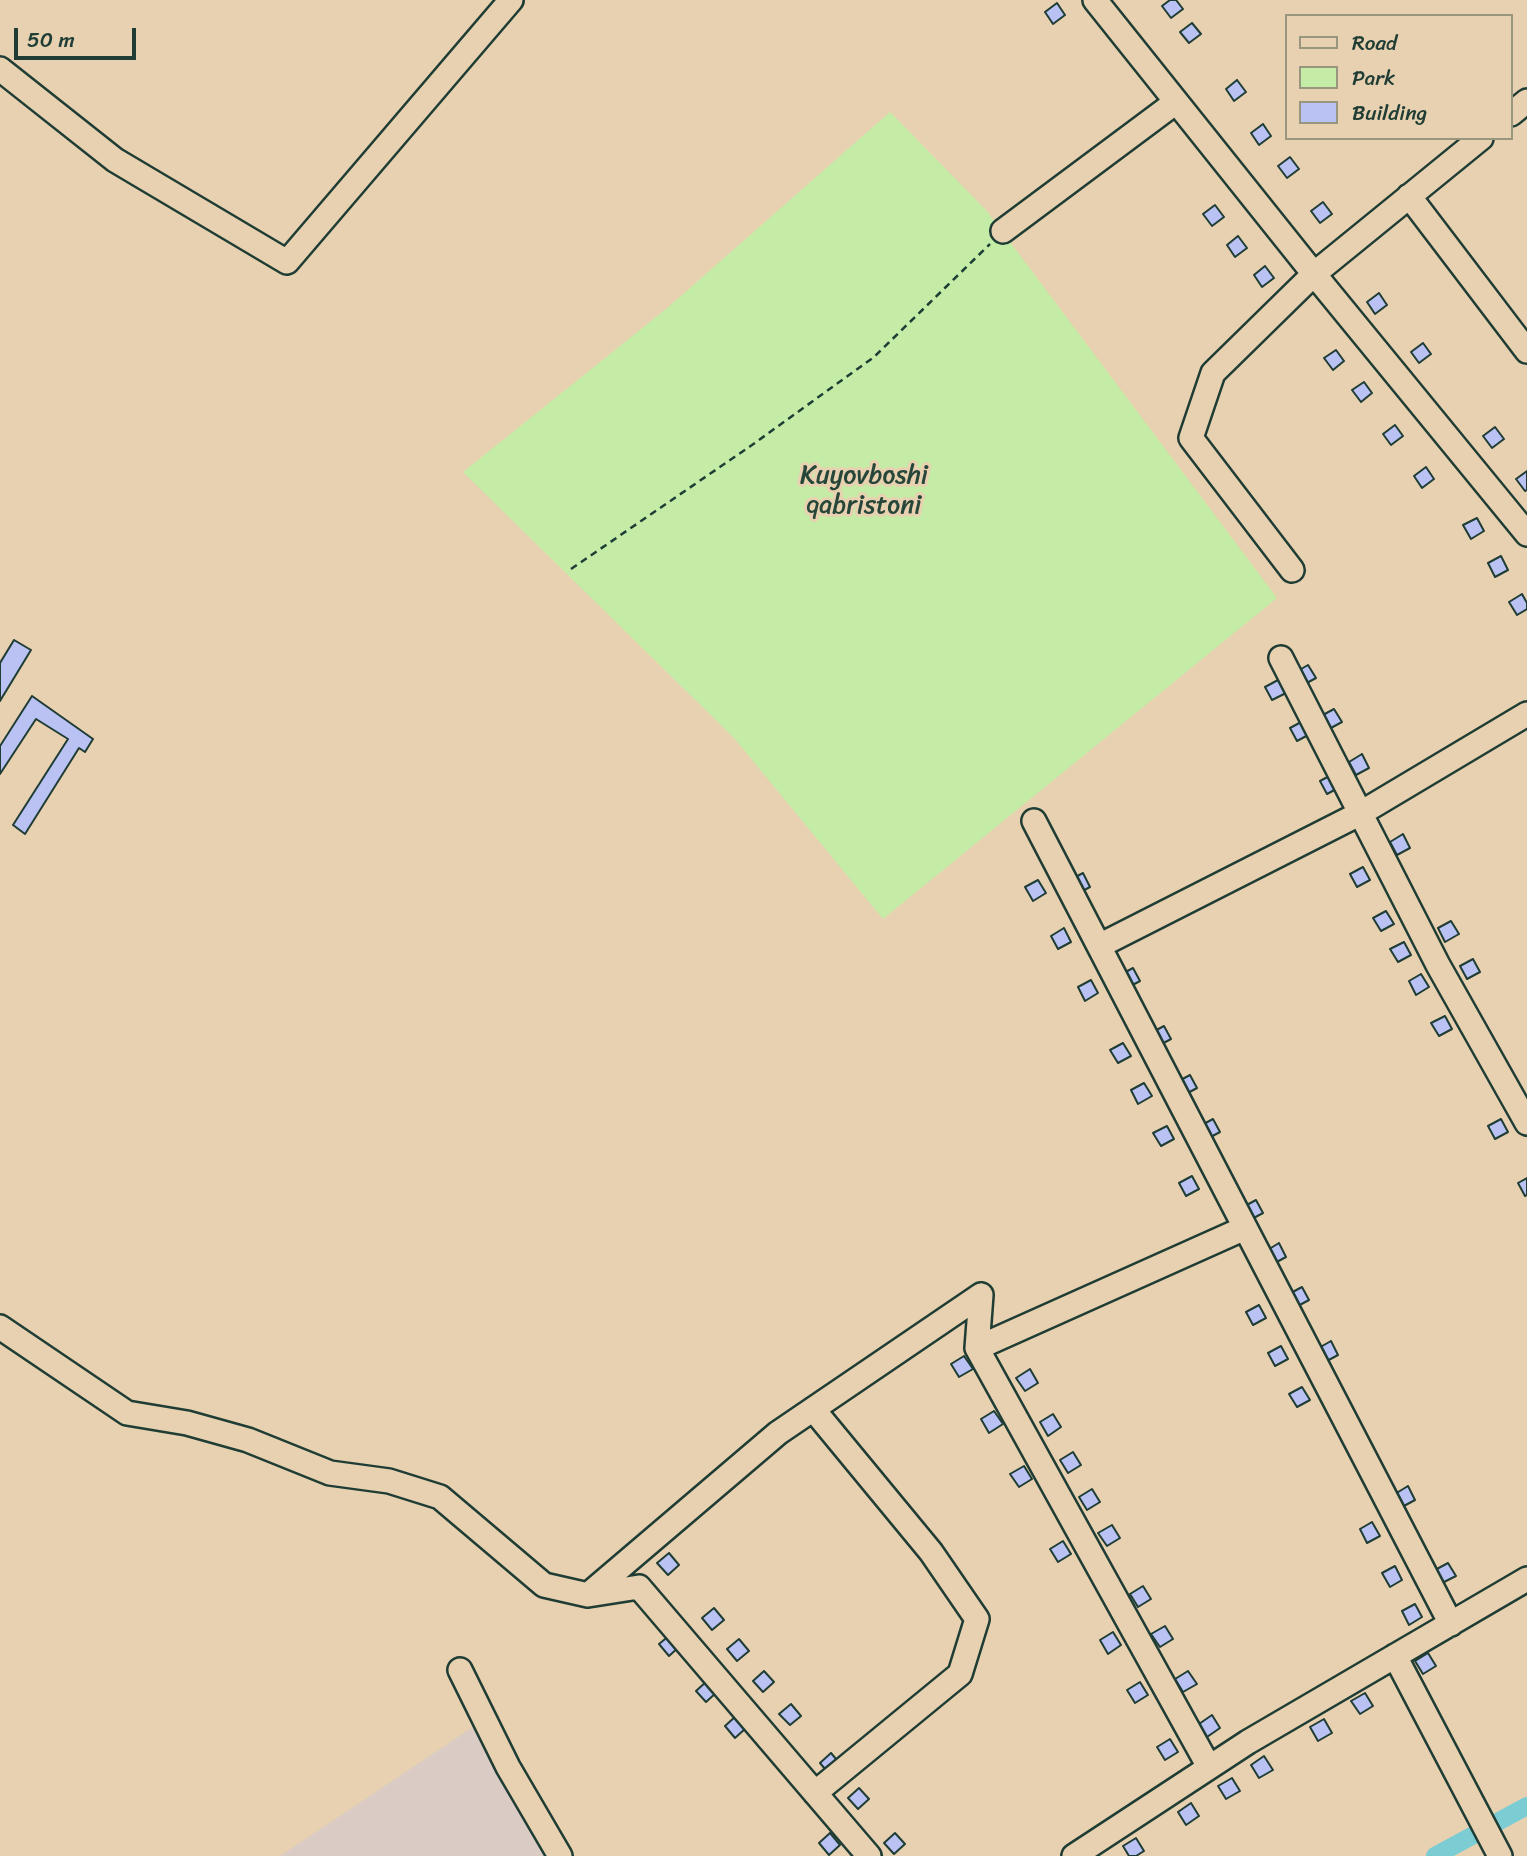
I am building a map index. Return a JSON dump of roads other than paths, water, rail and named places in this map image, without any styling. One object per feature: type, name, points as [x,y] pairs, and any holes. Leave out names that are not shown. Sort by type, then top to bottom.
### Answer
[{"type":"street","points":[[0,69],[115,160],[287,262],[511,0]]},
{"type":"street","points":[[1095,0],[1527,534]]},
{"type":"street","points":[[1513,112],[1527,101]]},
{"type":"street","points":[[1003,231],[1176,102]]},
{"type":"street","points":[[1292,570],[1191,439],[1213,373],[1314,274],[1479,140]]},
{"type":"street","points":[[1409,196],[1527,351]]},
{"type":"street","points":[[1281,657],[1438,965],[1527,1123]]},
{"type":"street","points":[[1099,946],[1361,813],[1527,714]]},
{"type":"street","points":[[1034,821],[1451,1624]]},
{"type":"street","points":[[976,1348],[1245,1228]]},
{"type":"street","points":[[588,1595],[778,1433],[981,1295],[976,1348],[1209,1767]]},
{"type":"street","points":[[0,1327],[127,1413],[187,1423],[248,1440],[330,1473],[389,1481],[440,1497],[544,1585],[588,1595],[639,1587],[869,1856]]},
{"type":"street","points":[[813,1409],[931,1552],[977,1619],[960,1674],[815,1793]]},
{"type":"street","points":[[1074,1856],[1248,1742],[1527,1579]]},
{"type":"street","points":[[1395,1656],[1500,1856]]},
{"type":"street","points":[[460,1670],[508,1767],[560,1856]]},
{"type":"waterway","points":[[1435,1856],[1527,1806]]},
{"type":"park label","name":"Kuyovboshi qabristoni","points":[[864,491]]}]
